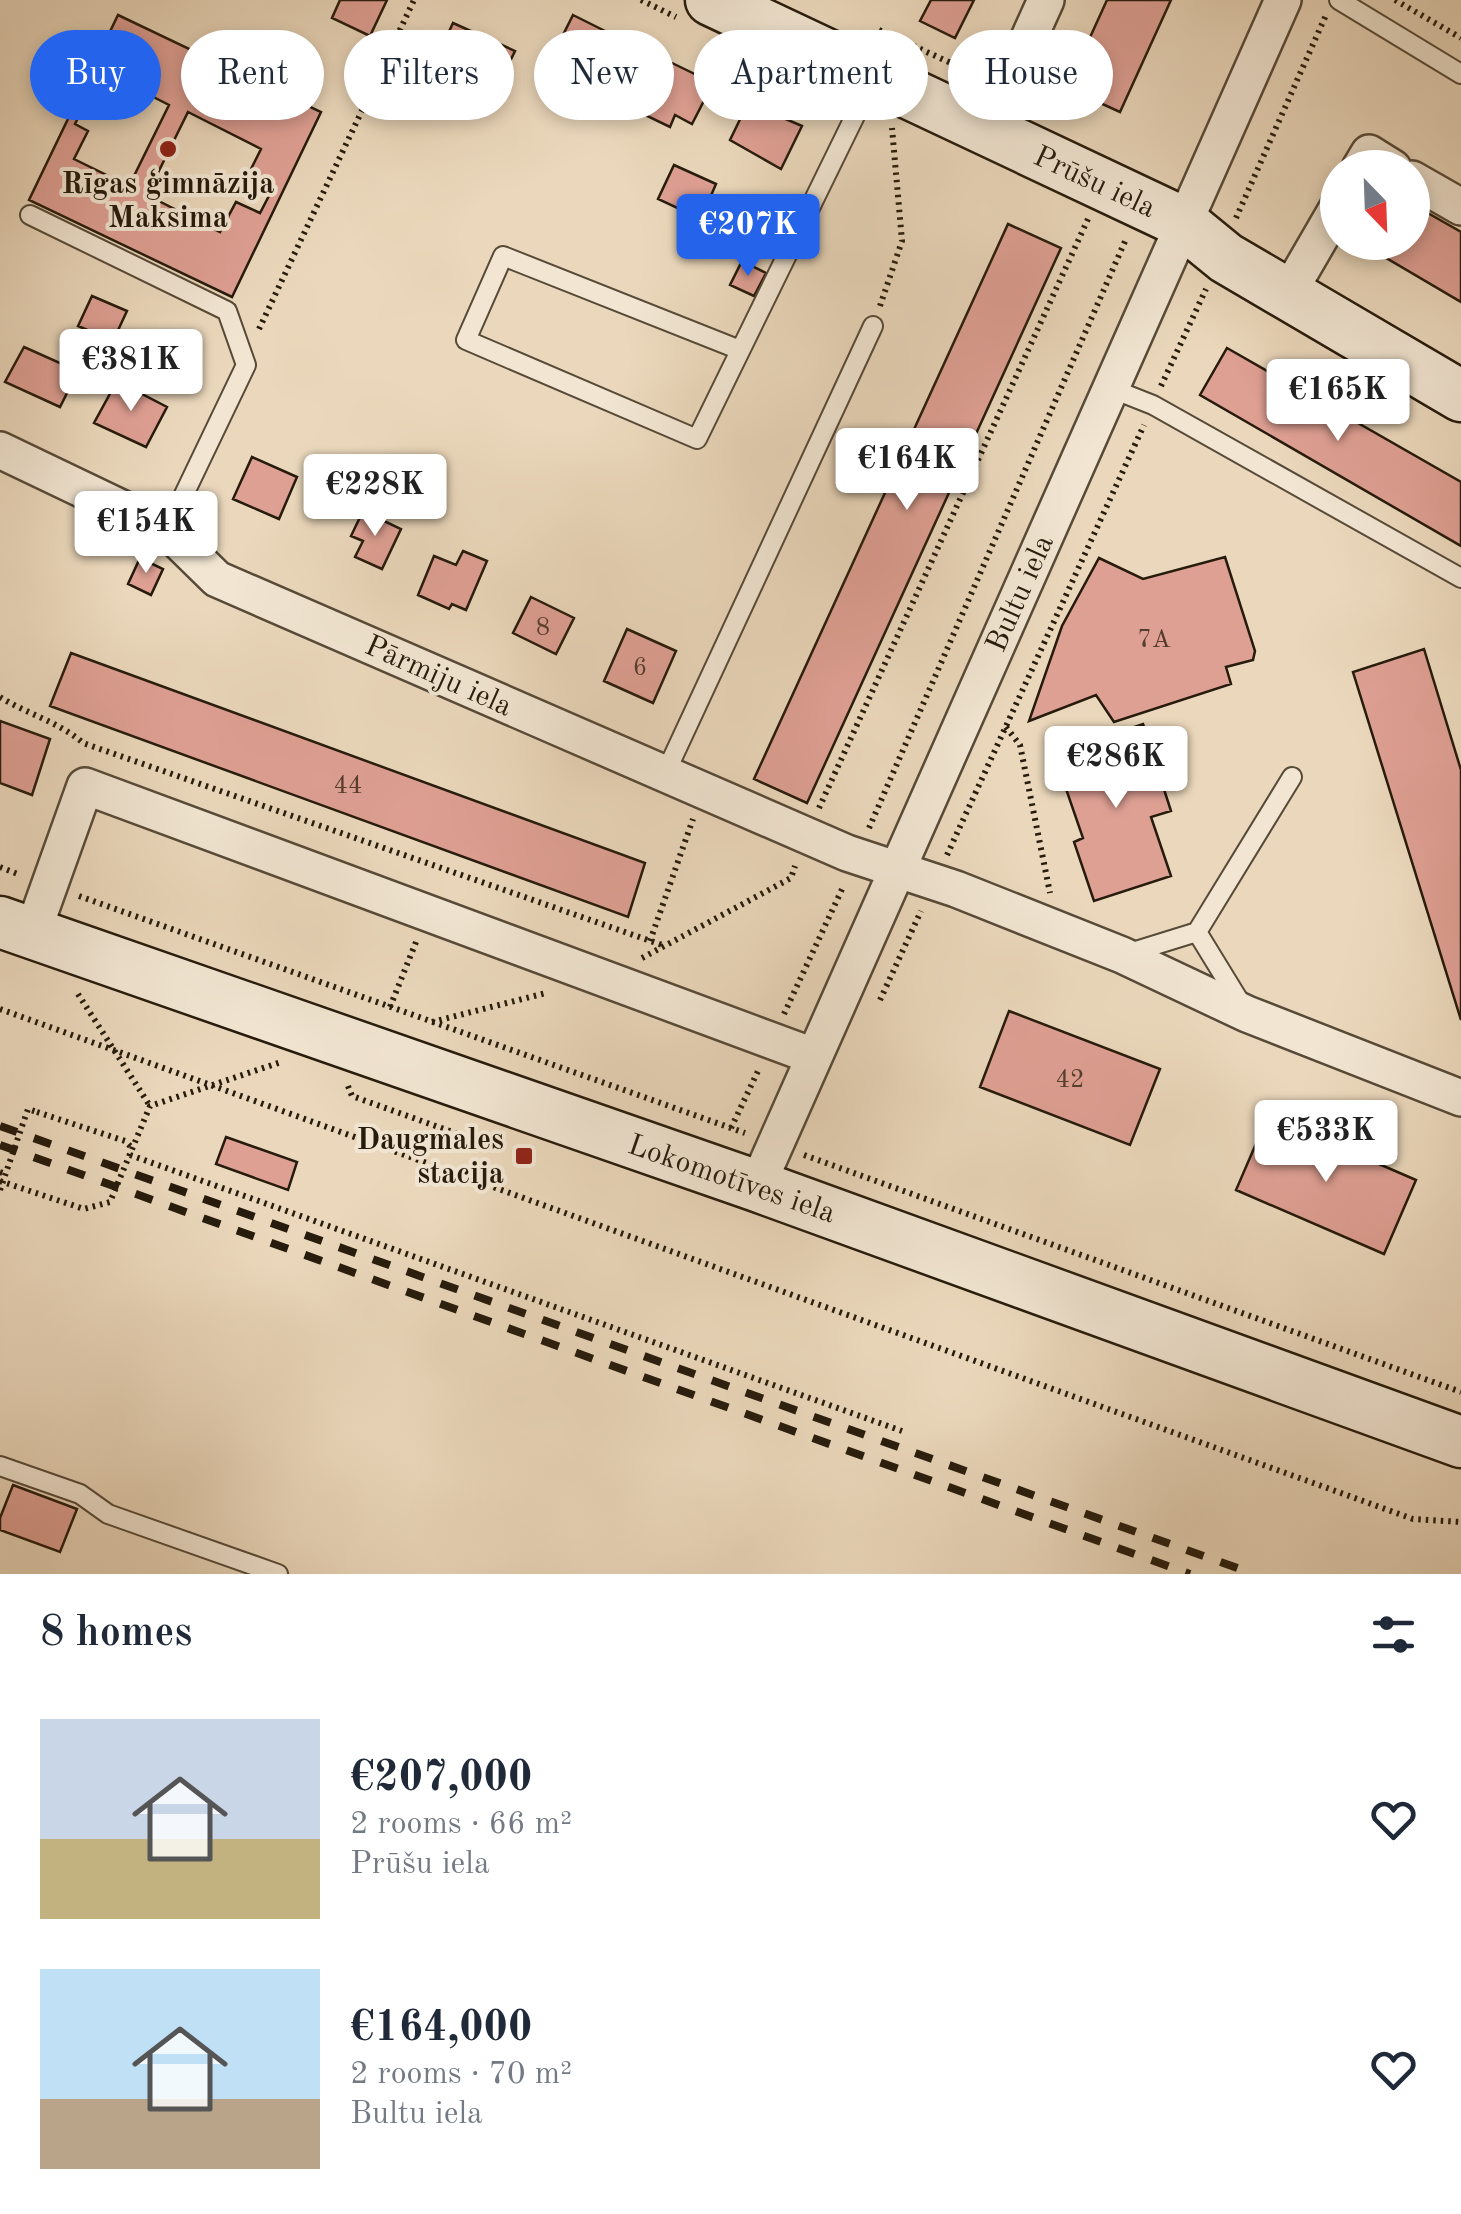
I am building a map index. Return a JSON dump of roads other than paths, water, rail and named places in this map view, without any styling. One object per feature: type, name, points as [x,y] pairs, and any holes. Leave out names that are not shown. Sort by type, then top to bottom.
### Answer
[{"type":"street","name":"Prūšu iela","points":[[711,0],[763,30]]},
{"type":"street","points":[[988,130],[1046,0]]},
{"type":"street","name":"Bultu iela","points":[[766,1165],[1283,0]]},
{"type":"street","name":"Prūšu iela","points":[[928,112],[988,130],[1182,222],[1215,275],[1287,295],[1461,396]]},
{"type":"street","points":[[1430,189],[1461,207]]},
{"type":"street","points":[[1287,295],[1320,238]]},
{"type":"street","name":"Pārmiju iela","points":[[0,450],[167,530],[217,579],[806,835],[1122,956],[1247,1014],[1461,1098]]},
{"type":"street","points":[[35,935],[85,786],[814,1056]]},
{"type":"street","name":"Lokomotīves iela","points":[[35,935],[766,1165],[1461,1442]]},
{"type":"lane","points":[[1336,0],[1461,74]]},
{"type":"lane","points":[[740,350],[503,256],[466,340],[697,439],[740,350],[871,120]]},
{"type":"lane","points":[[30,215],[227,311],[246,365],[167,530]]},
{"type":"lane","points":[[665,774],[873,326]]},
{"type":"lane","points":[[1110,388],[1153,405],[1461,578]]},
{"type":"lane","points":[[1122,956],[1197,932],[1292,777]]},
{"type":"lane","points":[[1197,932],[1247,1014]]},
{"type":"lane","points":[[0,1466],[80,1494],[108,1514],[278,1574]]},
{"type":"railway","points":[[0,1126],[1254,1574]]},
{"type":"railway","points":[[0,1145],[1190,1574]]},
{"type":"place","name":"Rīgas ģimnāzija Maksima","points":[[168,149]]},
{"type":"place","name":"Daugmales stacija","points":[[524,1156]]}]
